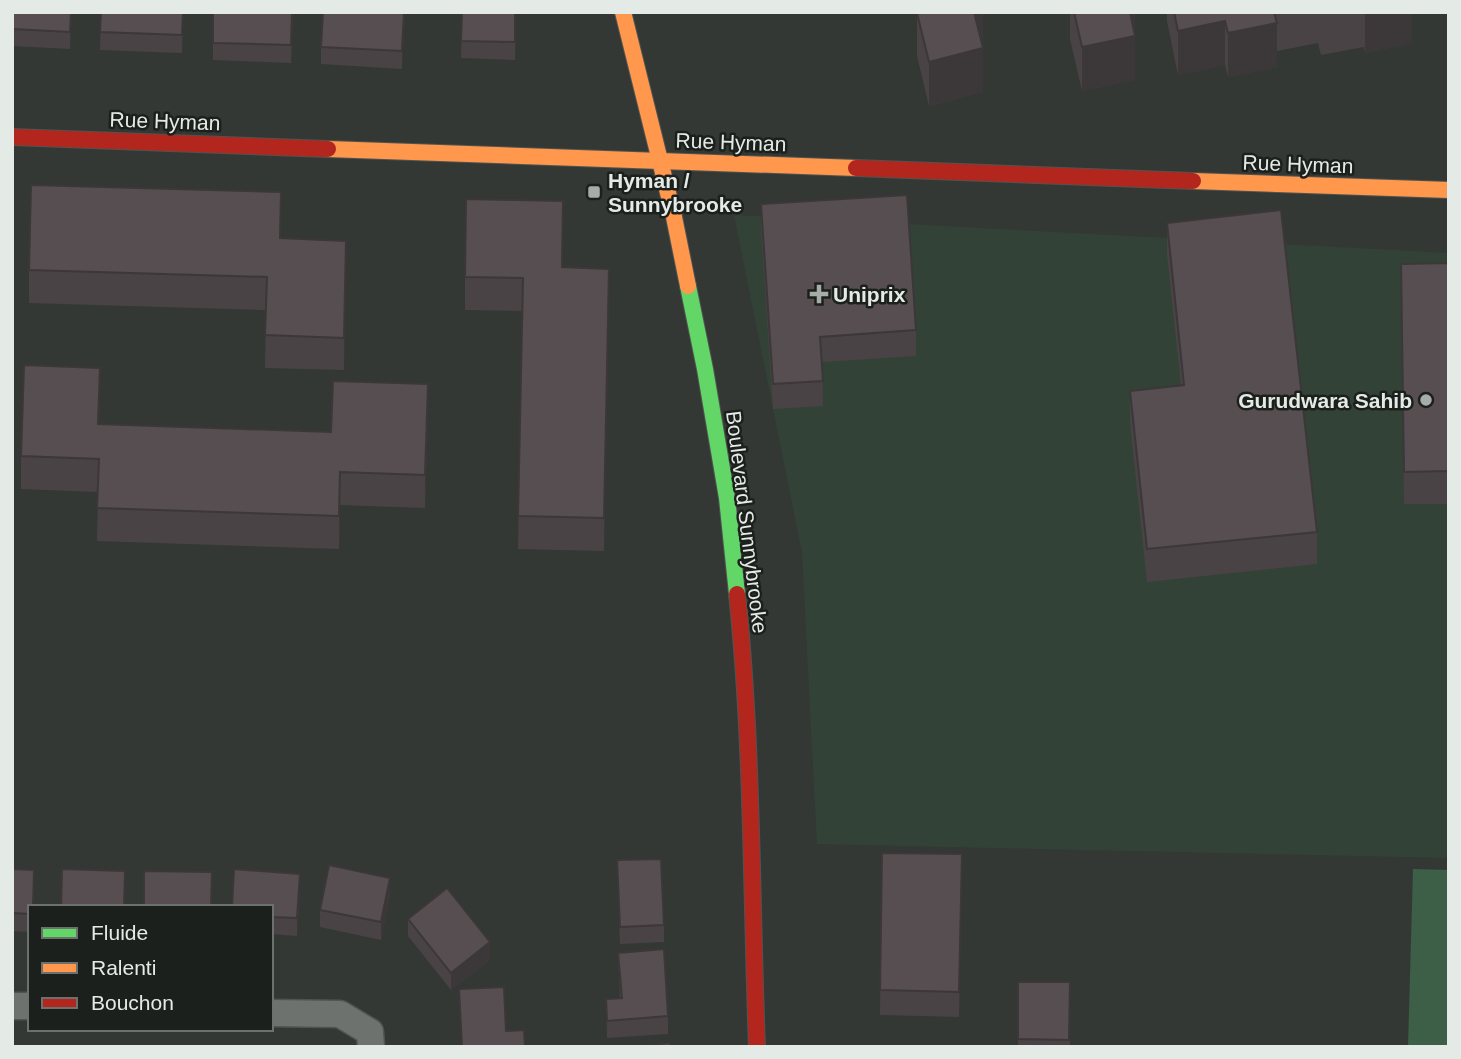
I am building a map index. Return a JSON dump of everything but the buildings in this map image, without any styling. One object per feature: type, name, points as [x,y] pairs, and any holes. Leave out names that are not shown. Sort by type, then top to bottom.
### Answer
[{"type":"street","name":"Boulevard Sunnybrooke","points":[[623,12],[674,217],[703,357],[722,462],[733,546],[749,761],[757,1047]]},
{"type":"street","name":"Rue Hyman","points":[[12,137],[1449,190]]},
{"type":"street","points":[[273,1013],[340,1014],[370,1032],[371,1047]]},
{"type":"shaded area","points":[[734,215],[1449,253],[1449,858],[817,844],[802,552]]},
{"type":"green space","points":[[1413,869],[1449,870],[1449,1047],[1408,1047]]},
{"type":"traffic: fast","points":[[688,286],[727,498],[737,594]]},
{"type":"traffic: slow","points":[[623,12],[674,217],[688,286]]},
{"type":"traffic: slow","points":[[328,149],[856,168]]},
{"type":"traffic: slow","points":[[1193,181],[1449,190]]},
{"type":"traffic: jam","points":[[12,137],[328,149]]},
{"type":"traffic: jam","points":[[856,168],[1193,181]]},
{"type":"traffic: jam","points":[[737,594],[749,764],[757,1047]]},
{"type":"place","name":"Hyman / Sunnybrooke","points":[[594,192]]},
{"type":"place","name":"Uniprix","points":[[819,294]]},
{"type":"place","name":"Gurudwara Sahib","points":[[1426,400]]}]
